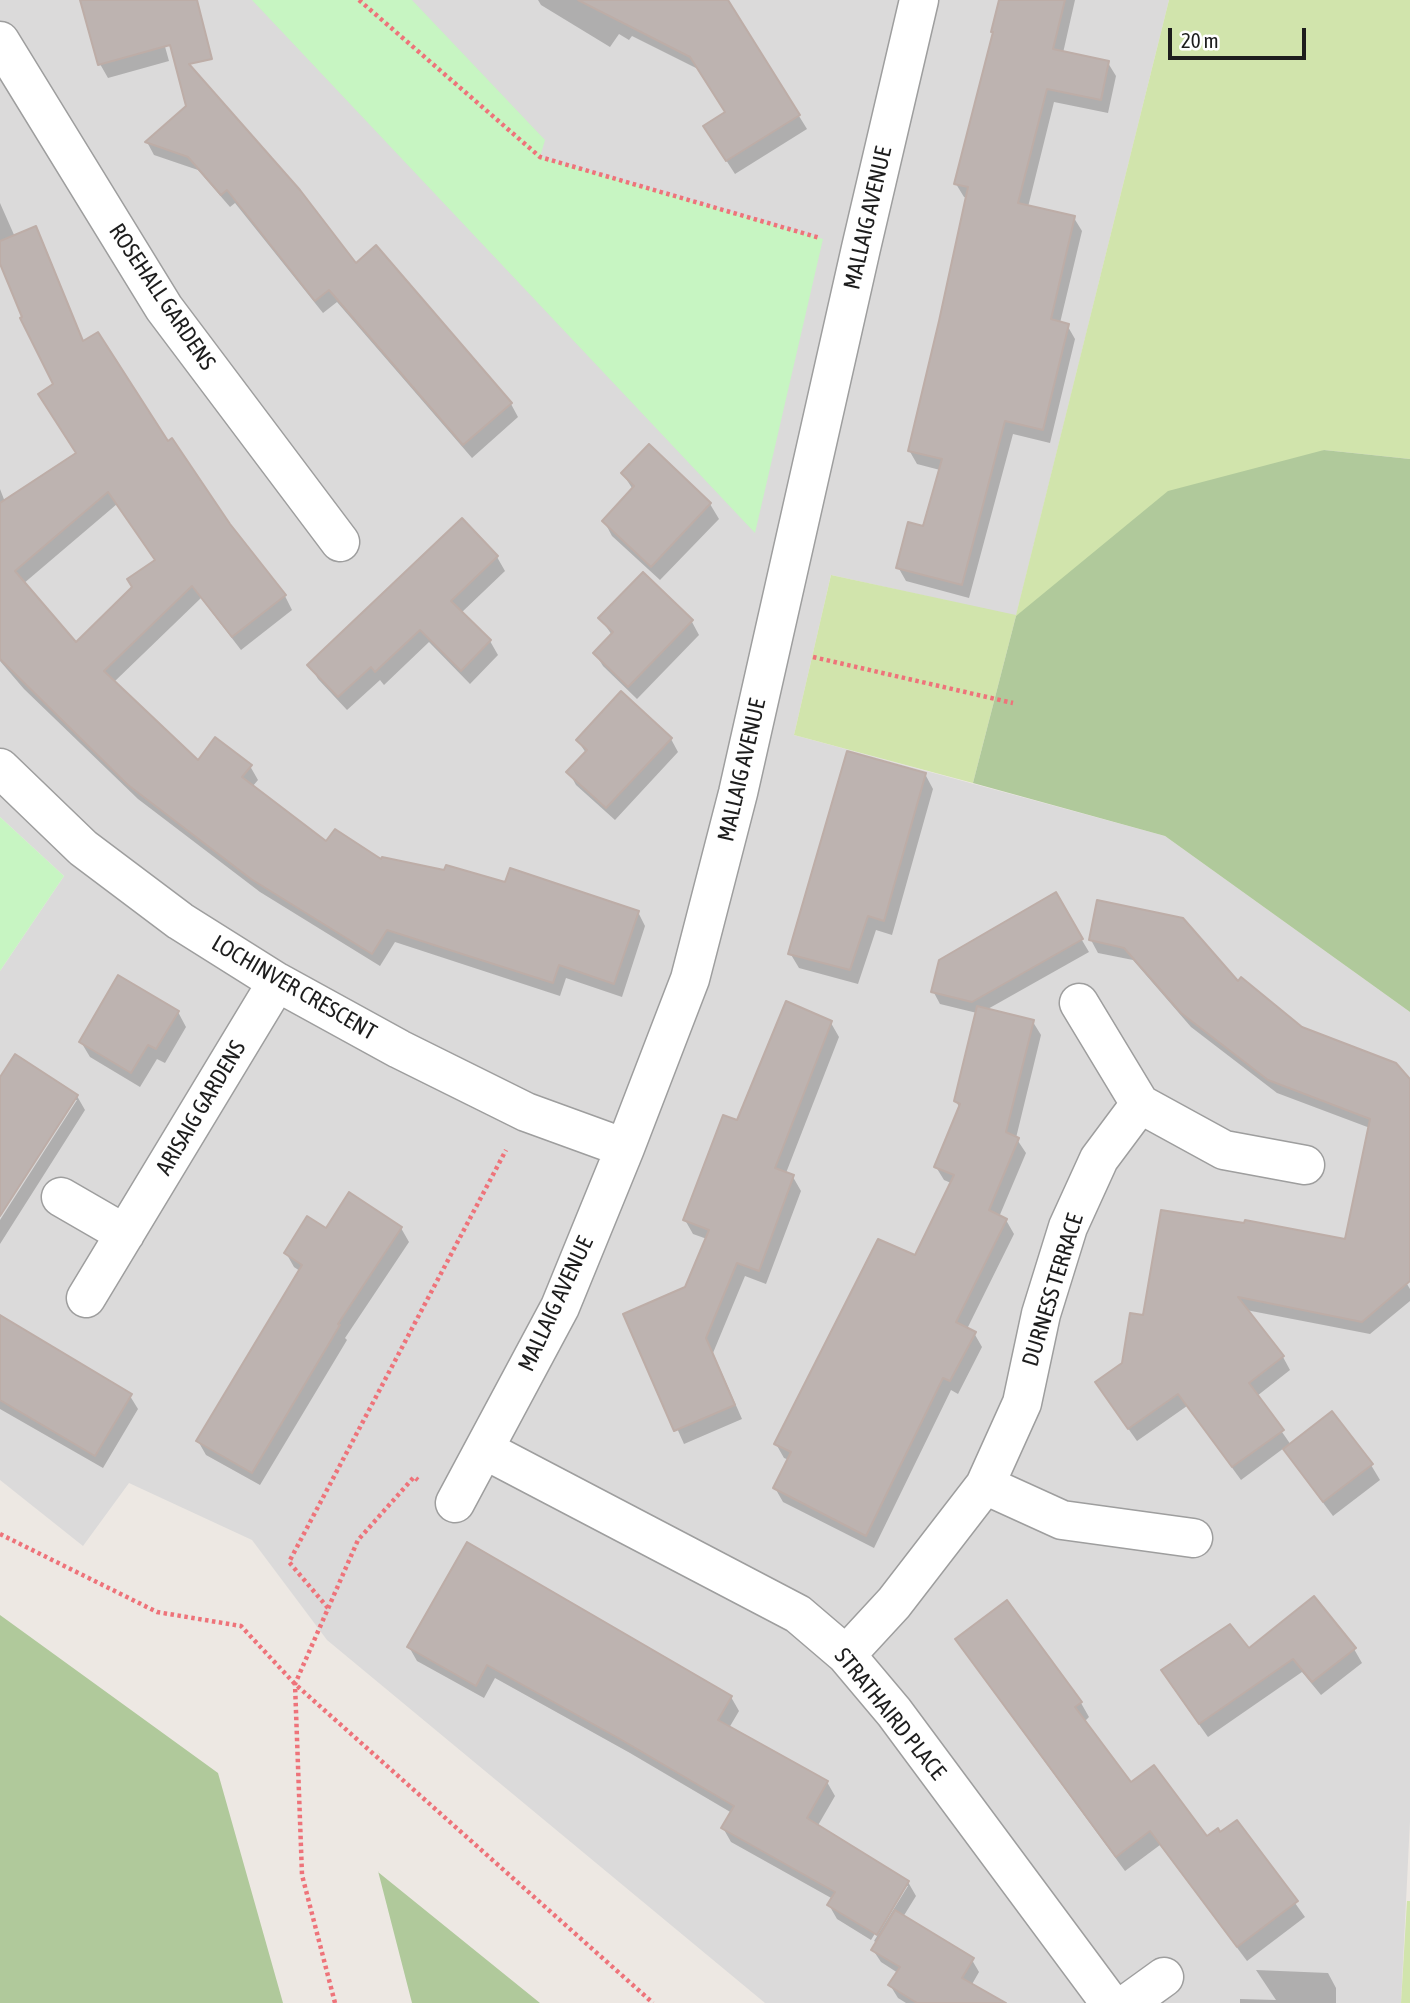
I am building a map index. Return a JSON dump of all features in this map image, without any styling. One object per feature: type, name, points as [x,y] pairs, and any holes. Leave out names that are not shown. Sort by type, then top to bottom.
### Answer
[{"type":"street","name":"MALLAIG AVENUE","points":[[455,1503],[560,1307],[690,979],[738,793],[919,0]]},
{"type":"street","name":"ROSEHALL GARDENS","points":[[0,41],[164,308],[340,542]]},
{"type":"street","name":"LOCHINVER CRESCENT","points":[[0,768],[83,848],[180,921],[277,982],[399,1049],[526,1112],[625,1148]]},
{"type":"street","name":"ARISAIG GARDENS","points":[[86,1298],[277,982]]},
{"type":"street","points":[[1079,1003],[1140,1104],[1224,1150],[1305,1164]]},
{"type":"street","name":"DURNESS TERRACE","points":[[846,1655],[894,1602],[985,1485],[1022,1403],[1041,1314],[1068,1227],[1099,1159],[1140,1104]]},
{"type":"street","points":[[61,1197],[125,1234]]},
{"type":"street","name":"STRATHAIRD PLACE","points":[[485,1450],[798,1614],[846,1655],[894,1712],[1110,2003]]},
{"type":"street","points":[[985,1485],[1062,1520],[1194,1538]]},
{"type":"street","points":[[1128,2003],[1164,1977]]},
{"type":"path","points":[[359,0],[540,157],[861,248]]},
{"type":"path","points":[[771,647],[1013,703]]},
{"type":"path","points":[[328,1608],[289,1562],[526,1112]]},
{"type":"path","points":[[335,2003],[302,1875],[295,1684],[358,1539],[414,1477],[455,1503]]},
{"type":"path","points":[[0,1534],[157,1612],[241,1626],[295,1684],[653,2003]]},
{"type":"shaded area","points":[[0,0],[1169,0],[1016,616],[831,575],[794,735],[1165,836],[1410,1012],[1410,1821],[1401,2003],[765,2003],[327,1640],[252,1540],[129,1483],[83,1546],[0,1480],[0,971],[64,876],[0,817]]},
{"type":"green space","points":[[252,0],[412,0],[545,140],[540,157],[823,239],[755,533]]},
{"type":"green space","points":[[1169,0],[1410,0],[1410,459],[1324,450],[1016,616],[973,783],[794,735],[831,575],[1016,615]]},
{"type":"green space","points":[[1324,450],[1410,459],[1410,1012],[1165,836],[973,783],[1016,616],[1168,491]]},
{"type":"green space","points":[[0,817],[64,876],[0,971]]},
{"type":"green space","points":[[0,1615],[218,1773],[283,2003],[0,2003]]},
{"type":"green space","points":[[378,1872],[540,2003],[412,2003]]},
{"type":"green space","points":[[1407,1901],[1410,1901],[1410,2003],[1401,2003]]},
{"type":"building","points":[[80,0],[197,0],[212,59],[189,64],[300,190],[356,263],[376,245],[512,403],[463,445],[329,290],[315,301],[227,190],[221,195],[188,157],[145,142],[186,106],[170,45],[98,65]]},
{"type":"building","points":[[578,0],[728,0],[800,115],[726,161],[703,126],[725,112],[690,57]]},
{"type":"building","points":[[999,0],[1065,0],[1053,49],[1109,61],[1101,100],[1047,89],[1018,203],[1075,216],[1051,319],[1069,324],[1043,430],[1005,421],[962,585],[896,568],[908,522],[923,526],[942,459],[908,451],[968,187],[954,184]]},
{"type":"building","points":[[36,226],[83,341],[98,332],[168,441],[172,438],[230,524],[286,595],[232,637],[192,586],[104,671],[198,760],[215,737],[252,765],[242,777],[326,841],[335,829],[381,859],[382,857],[444,870],[446,865],[505,882],[510,868],[639,911],[614,984],[559,965],[553,983],[387,930],[372,954],[251,879],[128,785],[0,659],[0,503],[76,453],[38,394],[53,384],[20,318],[22,317],[0,264],[0,241]],"holes":[[[108,492],[155,560],[127,579],[132,587],[76,642],[15,571]]]},
{"type":"building","points":[[649,444],[711,503],[651,567],[602,521],[634,486],[621,473]]},
{"type":"building","points":[[462,518],[498,556],[451,601],[491,640],[461,671],[420,630],[375,672],[371,667],[338,697],[307,665]]},
{"type":"building","points":[[643,572],[693,620],[628,687],[593,653],[613,632],[598,618]]},
{"type":"building","points":[[621,691],[672,738],[606,808],[566,772],[587,750],[576,740]]},
{"type":"building","points":[[847,751],[926,773],[884,921],[868,916],[850,970],[788,954]]},
{"type":"building","points":[[1056,892],[1083,939],[972,1002],[931,992],[939,960]]},
{"type":"building","points":[[1097,900],[1183,918],[1238,981],[1241,977],[1302,1027],[1396,1063],[1410,1079],[1410,1281],[1362,1322],[1238,1297],[1284,1356],[1249,1383],[1284,1430],[1232,1467],[1178,1394],[1128,1429],[1095,1382],[1122,1363],[1130,1313],[1143,1315],[1161,1210],[1244,1223],[1245,1220],[1345,1239],[1370,1119],[1268,1080],[1181,1013],[1124,948],[1089,940]]},
{"type":"building","points":[[118,975],[179,1011],[156,1049],[148,1045],[131,1073],[79,1042]]},
{"type":"building","points":[[786,1001],[832,1021],[775,1168],[794,1175],[759,1271],[737,1263],[706,1338],[735,1405],[674,1431],[623,1314],[685,1287],[709,1230],[683,1220],[723,1115],[737,1120]]},
{"type":"building","points":[[977,1006],[1034,1020],[1006,1132],[1019,1138],[989,1210],[1007,1219],[956,1322],[976,1332],[950,1381],[943,1378],[866,1536],[773,1488],[791,1452],[774,1444],[878,1239],[915,1255],[954,1175],[934,1167],[960,1104],[954,1101]]},
{"type":"building","points":[[15,1054],[78,1095],[0,1216],[0,1077]]},
{"type":"building","points":[[349,1192],[402,1227],[338,1324],[340,1325],[252,1473],[196,1441],[302,1265],[284,1253],[307,1216],[326,1228]]},
{"type":"building","points":[[0,1315],[132,1394],[95,1456],[0,1400]]},
{"type":"building","points":[[1332,1411],[1373,1464],[1323,1502],[1283,1449]]},
{"type":"building","points":[[467,1542],[732,1696],[718,1720],[828,1781],[807,1818],[909,1881],[877,1935],[827,1905],[835,1892],[721,1828],[734,1806],[487,1665],[476,1686],[407,1647]]},
{"type":"building","points":[[1314,1596],[1356,1648],[1312,1682],[1293,1659],[1199,1724],[1161,1670],[1230,1624],[1249,1648]]},
{"type":"building","points":[[1007,1600],[1082,1702],[1075,1707],[1131,1782],[1154,1765],[1207,1836],[1218,1828],[1220,1832],[1237,1820],[1298,1901],[1237,1947],[1150,1831],[1116,1857],[955,1639]]},
{"type":"building","points":[[895,1910],[974,1958],[962,1978],[1006,2003],[917,2003],[888,1985],[900,1967],[871,1950]]}]
